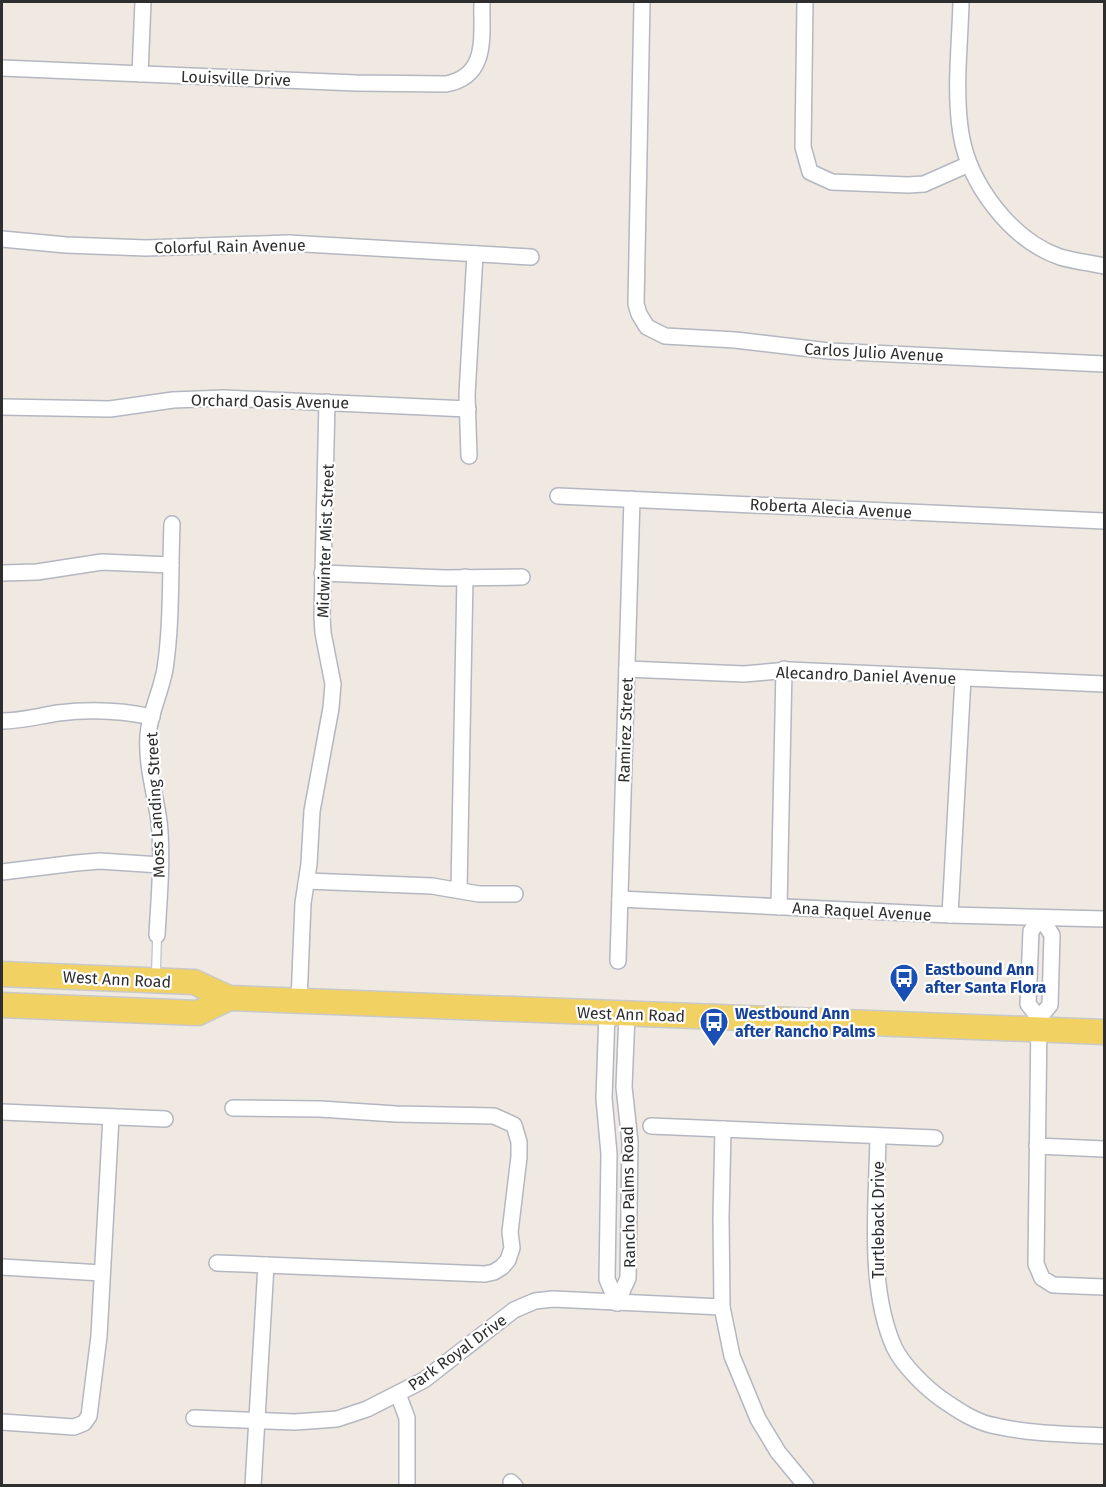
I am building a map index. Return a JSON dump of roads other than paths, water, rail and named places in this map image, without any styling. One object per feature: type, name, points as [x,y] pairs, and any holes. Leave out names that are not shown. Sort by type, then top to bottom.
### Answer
[{"type":"main road","name":"West Ann Road","points":[[2,974],[194,982],[229,998],[617,1014],[1039,1024],[1104,1032]]},
{"type":"main road","name":"West Ann Road","points":[[2,1005],[198,1013],[229,998]]},
{"type":"street","points":[[140,74],[143,2]]},
{"type":"street","name":"Louisville Drive","points":[[2,69],[357,83],[435,84],[458,81],[469,75],[479,59],[482,2]]},
{"type":"street","name":"Carlos Julio Avenue","points":[[642,2],[636,304],[647,327],[665,336],[735,340],[829,351],[1104,364]]},
{"type":"street","points":[[805,2],[802,147],[810,172],[832,182],[908,185],[924,184],[969,164]]},
{"type":"street","points":[[961,2],[958,104],[961,135],[976,181],[1007,221],[1032,242],[1059,256],[1104,266]]},
{"type":"street","name":"Colorful Rain Avenue","points":[[2,239],[66,245],[146,248],[288,243],[531,257]]},
{"type":"street","points":[[469,456],[468,409],[475,254]]},
{"type":"street","name":"Orchard Oasis Avenue","points":[[2,407],[110,409],[173,400],[224,398],[468,409]]},
{"type":"street","name":"Midwinter Mist Street","points":[[299,1001],[303,903],[309,864],[312,811],[331,708],[333,684],[322,633],[322,573],[328,441],[327,402]]},
{"type":"street","name":"Roberta Alecia Avenue","points":[[558,496],[1104,521]]},
{"type":"street","name":"Ramirez Street","points":[[618,961],[632,499]]},
{"type":"street","name":"Moss Landing Street","points":[[157,935],[159,820],[153,796],[148,749],[152,717],[161,688],[167,652],[172,524]]},
{"type":"street","points":[[2,573],[37,572],[102,562],[171,565]]},
{"type":"street","points":[[322,573],[522,577]]},
{"type":"street","points":[[459,891],[465,577]]},
{"type":"street","name":"Alecandro Daniel Avenue","points":[[627,669],[744,674],[784,669],[1104,684]]},
{"type":"street","points":[[779,907],[784,669]]},
{"type":"street","points":[[950,915],[963,678]]},
{"type":"street","points":[[2,722],[86,711],[126,711],[152,717]]},
{"type":"street","points":[[2,872],[84,862],[160,865]]},
{"type":"street","points":[[307,881],[432,886],[479,894],[515,894]]},
{"type":"street","name":"Ana Raquel Avenue","points":[[620,898],[950,915],[1104,919]]},
{"type":"street","points":[[1039,1024],[1028,1004],[1031,931],[1041,918],[1052,935],[1052,942],[1050,1005],[1039,1024],[1036,1264],[1042,1278],[1053,1285],[1104,1287]]},
{"type":"street","name":"Rancho Palms Road","points":[[617,1014],[630,1142],[628,1278],[617,1303]]},
{"type":"street","name":"Rancho Palms Road","points":[[617,1014],[604,1098],[609,1154],[608,1279],[617,1303]]},
{"type":"street","points":[[218,1263],[485,1274],[502,1267],[508,1260],[512,1248],[510,1232],[519,1150],[514,1125],[494,1116],[233,1108]]},
{"type":"street","points":[[2,1112],[165,1119]]},
{"type":"street","points":[[2,1422],[74,1427],[84,1423],[89,1416],[97,1358],[111,1117]]},
{"type":"street","points":[[651,1126],[935,1138]]},
{"type":"street","points":[[723,1129],[722,1307],[732,1356],[758,1419],[778,1452],[806,1485]]},
{"type":"street","name":"Turtleback Drive","points":[[878,1136],[876,1280],[882,1311],[895,1350],[925,1388],[960,1412],[994,1426],[1035,1432],[1104,1436]]},
{"type":"street","points":[[1037,1146],[1104,1149]]},
{"type":"street","points":[[253,1485],[266,1265]]},
{"type":"street","points":[[2,1268],[102,1273]]},
{"type":"street","name":"Park Royal Drive","points":[[194,1418],[295,1422],[336,1419],[367,1409],[424,1380],[513,1310],[535,1301],[553,1299],[722,1307]]},
{"type":"street","points":[[398,1394],[407,1418],[407,1485]]},
{"type":"lane","name":"Moss Landing Street","points":[[156,980],[157,935]]},
{"type":"place","name":"Eastbound Ann after Santa Flora","points":[[904,1004]]},
{"type":"place","name":"Westbound Ann after Rancho Palms","points":[[714,1048]]}]
